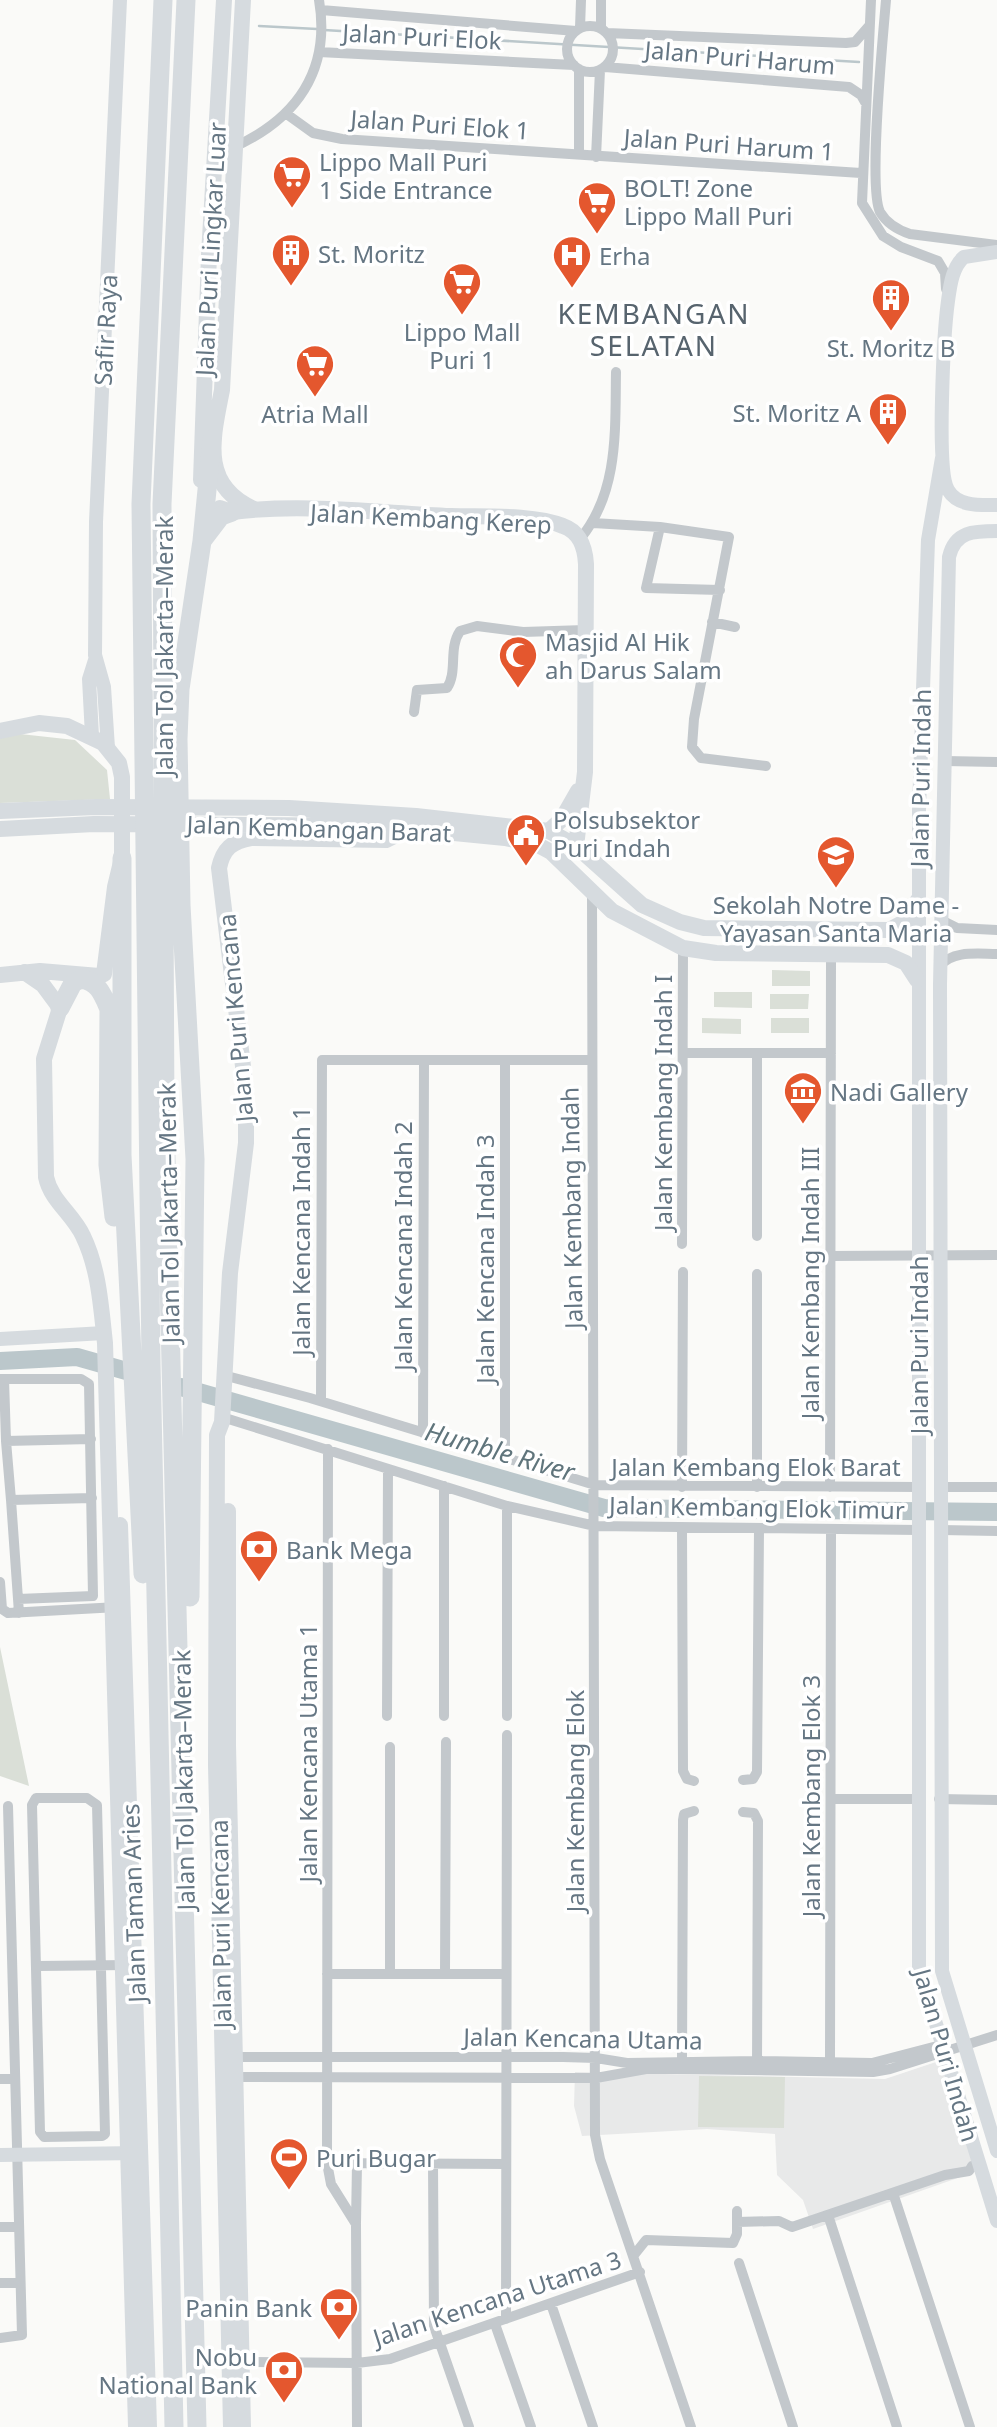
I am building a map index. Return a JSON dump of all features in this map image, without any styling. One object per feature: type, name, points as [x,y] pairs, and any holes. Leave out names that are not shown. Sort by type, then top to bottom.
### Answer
[{"type":"highway","name":"Jalan Tol Jakarta–Merak","points":[[163,0],[141,505],[150,1363],[144,1421],[145,1679],[149,1709],[159,1722],[174,2427]]},
{"type":"highway","name":"Jalan Tol Jakarta–Merak","points":[[186,6],[162,504],[165,1117],[197,2427]]},
{"type":"highway","points":[[180,1650],[188,1623],[190,1599],[195,1159],[181,905],[178,739],[180,689],[202,541],[212,439]]},
{"type":"highway","points":[[202,541],[221,516],[232,512]]},
{"type":"highway","points":[[122,858],[122,1155],[131,1346],[144,1421]]},
{"type":"highway","points":[[60,1008],[73,983],[81,979],[91,981],[102,991],[109,1009],[108,1165],[116,1230],[129,1297]]},
{"type":"main road","name":"Safir Raya","points":[[92,736],[89,679],[95,660],[96,522],[120,0]]},
{"type":"main road","name":"Jalan Puri Lingkar Luar","points":[[205,497],[200,460],[224,0]]},
{"type":"main road","name":"Jalan Puri Lingkar Luar","points":[[212,439],[222,390],[225,295],[243,0]]},
{"type":"main road","points":[[997,252],[971,254],[958,261],[948,302],[942,458],[945,485],[953,496],[964,503],[997,505]]},
{"type":"main road","points":[[207,295],[225,295]]},
{"type":"main road","points":[[212,439],[220,483],[239,503],[254,509]]},
{"type":"main road","name":"Jalan Puri Indah","points":[[942,458],[928,540],[918,900],[919,1969],[975,2165],[997,2221]]},
{"type":"main road","points":[[205,497],[215,506],[232,512]]},
{"type":"main road","name":"Jalan Kembang Kerep","points":[[232,512],[254,509],[516,519],[564,526],[580,539],[586,564],[585,772],[576,846]]},
{"type":"main road","name":"Jalan Puri Indah","points":[[997,531],[964,534],[955,540],[950,557],[940,966],[939,1799],[943,1981],[997,2151]]},
{"type":"main road","name":"Safir Raya","points":[[95,660],[104,687],[108,748]]},
{"type":"main road","points":[[0,731],[48,723],[67,726],[92,736],[108,748],[122,773],[122,858],[115,887],[104,974],[99,976],[24,972],[0,975]]},
{"type":"main road","name":"Jalan Kembang Kerep","points":[[549,831],[571,807],[585,772]]},
{"type":"main road","name":"Jalan Kembangan Barat","points":[[1,811],[200,807],[363,812],[549,831],[576,846],[642,905],[680,922],[704,928],[889,930],[908,920],[918,900]]},
{"type":"main road","name":"Jalan Kembangan Barat","points":[[0,829],[94,824],[412,827],[505,838],[538,845],[562,860],[592,892],[633,924],[683,955],[703,952],[854,954],[897,958],[912,971],[917,980]]},
{"type":"main road","name":"Jalan Puri Kencana","points":[[231,2427],[227,1435],[222,1417],[230,1273],[246,1143],[246,1091],[219,868],[221,856],[238,840],[386,840],[412,827]]},
{"type":"main road","points":[[703,952],[713,946],[715,940],[710,931],[704,928]]},
{"type":"main road","points":[[853,930],[862,942],[854,954]]},
{"type":"main road","points":[[24,972],[37,978],[60,1008]]},
{"type":"main road","name":"Jalan Taman Aries","points":[[60,1008],[44,1059],[46,1177],[49,1189],[83,1234],[92,1258],[107,1378],[105,1393],[117,1607],[142,2425]]},
{"type":"main road","points":[[0,1339],[104,1338]]},
{"type":"main road","name":"Jalan Puri Kencana","points":[[229,2077],[243,2427]]},
{"type":"main road","points":[[0,2155],[133,2153]]},
{"type":"street","points":[[579,155],[577,67],[567,48],[578,29],[581,0]]},
{"type":"street","points":[[596,156],[603,68],[612,57],[613,44],[604,31],[601,0]]},
{"type":"street","points":[[871,0],[861,173],[862,203],[874,225],[892,242],[937,261],[945,273],[948,302]]},
{"type":"street","points":[[886,0],[876,169],[876,198],[880,211],[897,229],[910,234],[997,245]]},
{"type":"street","points":[[319,49],[321,9],[604,31],[846,43],[855,42],[870,25]]},
{"type":"street","name":"Jalan Puri Elok","points":[[234,147],[267,130],[288,114],[307,85],[319,49],[577,67]]},
{"type":"street","points":[[577,67],[603,68]]},
{"type":"street","name":"Jalan Puri Harum","points":[[603,68],[849,87],[861,94],[865,102]]},
{"type":"street","name":"Jalan Puri Elok 1","points":[[288,114],[302,127],[327,137],[596,156]]},
{"type":"street","name":"Jalan Puri Harum 1","points":[[596,156],[861,173]]},
{"type":"street","points":[[580,539],[593,523],[608,485],[615,449],[616,372]]},
{"type":"street","points":[[593,523],[660,527],[730,537],[694,719],[692,747],[701,758],[766,766]]},
{"type":"street","points":[[660,527],[646,588],[720,590]]},
{"type":"street","points":[[712,622],[735,627]]},
{"type":"street","points":[[414,712],[417,690],[447,688],[450,682],[453,641],[460,631],[477,626],[523,632],[585,630]]},
{"type":"street","points":[[945,761],[997,762]]},
{"type":"street","name":"Jalan Kembang Indah","points":[[592,892],[595,1525]]},
{"type":"street","points":[[941,920],[957,928],[997,930]]},
{"type":"street","name":"Jalan Kembang Indah III","points":[[830,1487],[831,954]]},
{"type":"street","points":[[940,966],[946,959],[957,955],[997,954]]},
{"type":"street","name":"Jalan Kembang Indah I","points":[[682,1244],[683,955]]},
{"type":"street","points":[[683,1053],[831,1053]]},
{"type":"street","points":[[757,1053],[757,1236]]},
{"type":"street","name":"Jalan Kencana Indah 1","points":[[321,1401],[322,1060],[424,1060]]},
{"type":"street","points":[[424,1060],[591,1060]]},
{"type":"street","name":"Jalan Kencana Indah 2","points":[[423,1433],[424,1060]]},
{"type":"street","name":"Jalan Kencana Indah 3","points":[[505,1060],[505,1458]]},
{"type":"street","points":[[830,1256],[997,1255]]},
{"type":"street","points":[[682,1487],[683,1272]]},
{"type":"street","points":[[757,1274],[757,1487]]},
{"type":"street","points":[[19,1613],[2,1379],[86,1381],[89,1384],[94,1608]]},
{"type":"street","name":"Jalan Kembang Elok Barat","points":[[223,1379],[321,1401],[595,1488],[830,1487],[918,1491]]},
{"type":"street","name":"Jalan Kembang Elok Timur","points":[[222,1417],[507,1506],[595,1525],[759,1529],[918,1528]]},
{"type":"street","points":[[6,1441],[91,1439]]},
{"type":"street","name":"Jalan Kencana Utama 1","points":[[328,1450],[327,2163],[331,2184],[356,2224]]},
{"type":"street","points":[[387,1716],[388,1469]]},
{"type":"street","points":[[443,1716],[444,1486]]},
{"type":"street","points":[[941,1491],[997,1487]]},
{"type":"street","points":[[10,1500],[92,1498]]},
{"type":"street","points":[[507,1506],[507,1716]]},
{"type":"street","name":"Jalan Kembang Elok","points":[[595,1525],[597,2147],[691,2427]]},
{"type":"street","points":[[682,1528],[683,1772],[687,1779],[694,1781]]},
{"type":"street","points":[[941,1528],[997,1531]]},
{"type":"street","points":[[743,1780],[753,1779],[757,1772],[759,1529]]},
{"type":"street","name":"Jalan Kembang Elok 3","points":[[830,2063],[831,1529]]},
{"type":"street","points":[[0,1582],[4,1611],[19,1613],[117,1607]]},
{"type":"street","points":[[18,1599],[93,1596]]},
{"type":"street","points":[[507,1735],[506,2164],[500,2321],[531,2427]]},
{"type":"street","points":[[445,1974],[446,1742]]},
{"type":"street","points":[[390,1747],[390,1974]]},
{"type":"street","points":[[36,1798],[87,1798],[97,1805],[100,1965],[105,2134],[44,2137],[40,2132],[32,1805],[36,1798]]},
{"type":"street","points":[[831,1799],[917,1799]]},
{"type":"street","points":[[939,1799],[997,1800]]},
{"type":"street","points":[[0,2338],[22,2335],[15,2079],[5,1866],[8,1805]]},
{"type":"street","points":[[694,1811],[684,1814],[682,1820],[684,2064],[873,2068],[942,2049],[965,2046],[997,2035]]},
{"type":"street","points":[[743,1812],[754,1813],[758,1821],[757,2065]]},
{"type":"street","points":[[38,1966],[129,1965]]},
{"type":"street","points":[[327,1974],[506,1974]]},
{"type":"street","name":"Jalan Kencana Utama","points":[[229,2057],[596,2058],[627,2063],[684,2064]]},
{"type":"street","points":[[757,2065],[830,2063],[873,2068]]},
{"type":"street","name":"Jalan Kencana Utama","points":[[229,2077],[596,2078],[684,2064]]},
{"type":"street","points":[[0,2079],[15,2079]]},
{"type":"street","points":[[327,2163],[506,2164]]},
{"type":"street","points":[[357,2163],[357,2427]]},
{"type":"street","points":[[433,2164],[434,2326],[470,2427]]},
{"type":"street","points":[[634,2255],[646,2240],[733,2243],[737,2216],[779,2221],[792,2227],[945,2175],[969,2171],[975,2165]]},
{"type":"street","points":[[893,2193],[970,2427]]},
{"type":"street","points":[[828,2215],[897,2427]]},
{"type":"street","points":[[0,2227],[19,2227]]},
{"type":"street","points":[[739,2263],[793,2427]]},
{"type":"street","name":"Jalan Kencana Utama 3","points":[[242,2362],[357,2363],[390,2359],[640,2272]]},
{"type":"street","points":[[0,2283],[20,2283]]},
{"type":"street","points":[[551,2304],[593,2427]]},
{"type":"shaded area","points":[[11,733],[75,740],[107,770],[110,799],[0,803],[0,738]]},
{"type":"shaded area","points":[[772,970],[810,971],[810,986],[772,986]]},
{"type":"shaded area","points":[[714,992],[752,992],[752,1008],[714,1007]]},
{"type":"shaded area","points":[[770,994],[809,994],[808,1009],[770,1009]]},
{"type":"shaded area","points":[[702,1018],[741,1019],[741,1034],[702,1033]]},
{"type":"shaded area","points":[[771,1018],[809,1018],[809,1033],[771,1033]]},
{"type":"shaded area","points":[[0,1647],[29,1786],[0,1776]]},
{"type":"shaded area","points":[[948,2058],[986,2168],[813,2229],[803,2200],[777,2175],[775,2134],[707,2129],[582,2136],[574,2106],[575,2072],[885,2079]]},
{"type":"shaded area","points":[[699,2076],[785,2077],[784,2128],[698,2127]]},
{"type":"waterway","points":[[259,26],[317,29]]},
{"type":"waterway","points":[[324,30],[859,62]]},
{"type":"waterway","name":"Humble River","points":[[0,1361],[77,1357],[144,1376]]},
{"type":"waterway","name":"Humble River","points":[[181,1387],[604,1508],[997,1512]]},
{"type":"place","name":"Lippo Mall Puri 1 Side Entrance","points":[[292,209]]},
{"type":"place","name":"BOLT! Zone Lippo Mall Puri","points":[[597,235]]},
{"type":"place","name":"St. Moritz","points":[[291,287]]},
{"type":"place","name":"Erha","points":[[572,289]]},
{"type":"place","name":"Lippo Mall Puri 1","points":[[462,316]]},
{"type":"place","name":"St. Moritz B","points":[[891,332]]},
{"type":"place","name":"Atria Mall","points":[[315,398]]},
{"type":"place","name":"St. Moritz A","points":[[888,446]]},
{"type":"place","name":"Masjid Al Hik ah Darus Salam","points":[[518,689]]},
{"type":"place","name":"Polsubsektor Puri Indah","points":[[526,867]]},
{"type":"place","name":"Sekolah Notre Dame - Yayasan Santa Maria","points":[[836,889]]},
{"type":"place","name":"Nadi Gallery","points":[[803,1125]]},
{"type":"place","name":"Bank Mega","points":[[259,1583]]},
{"type":"place","name":"Puri Bugar","points":[[289,2191]]},
{"type":"place","name":"Panin Bank","points":[[339,2341]]},
{"type":"place","name":"Nobu National Bank","points":[[284,2404]]},
{"type":"district","name":"KEMBANGAN SELATAN","points":[[654,329]]}]
